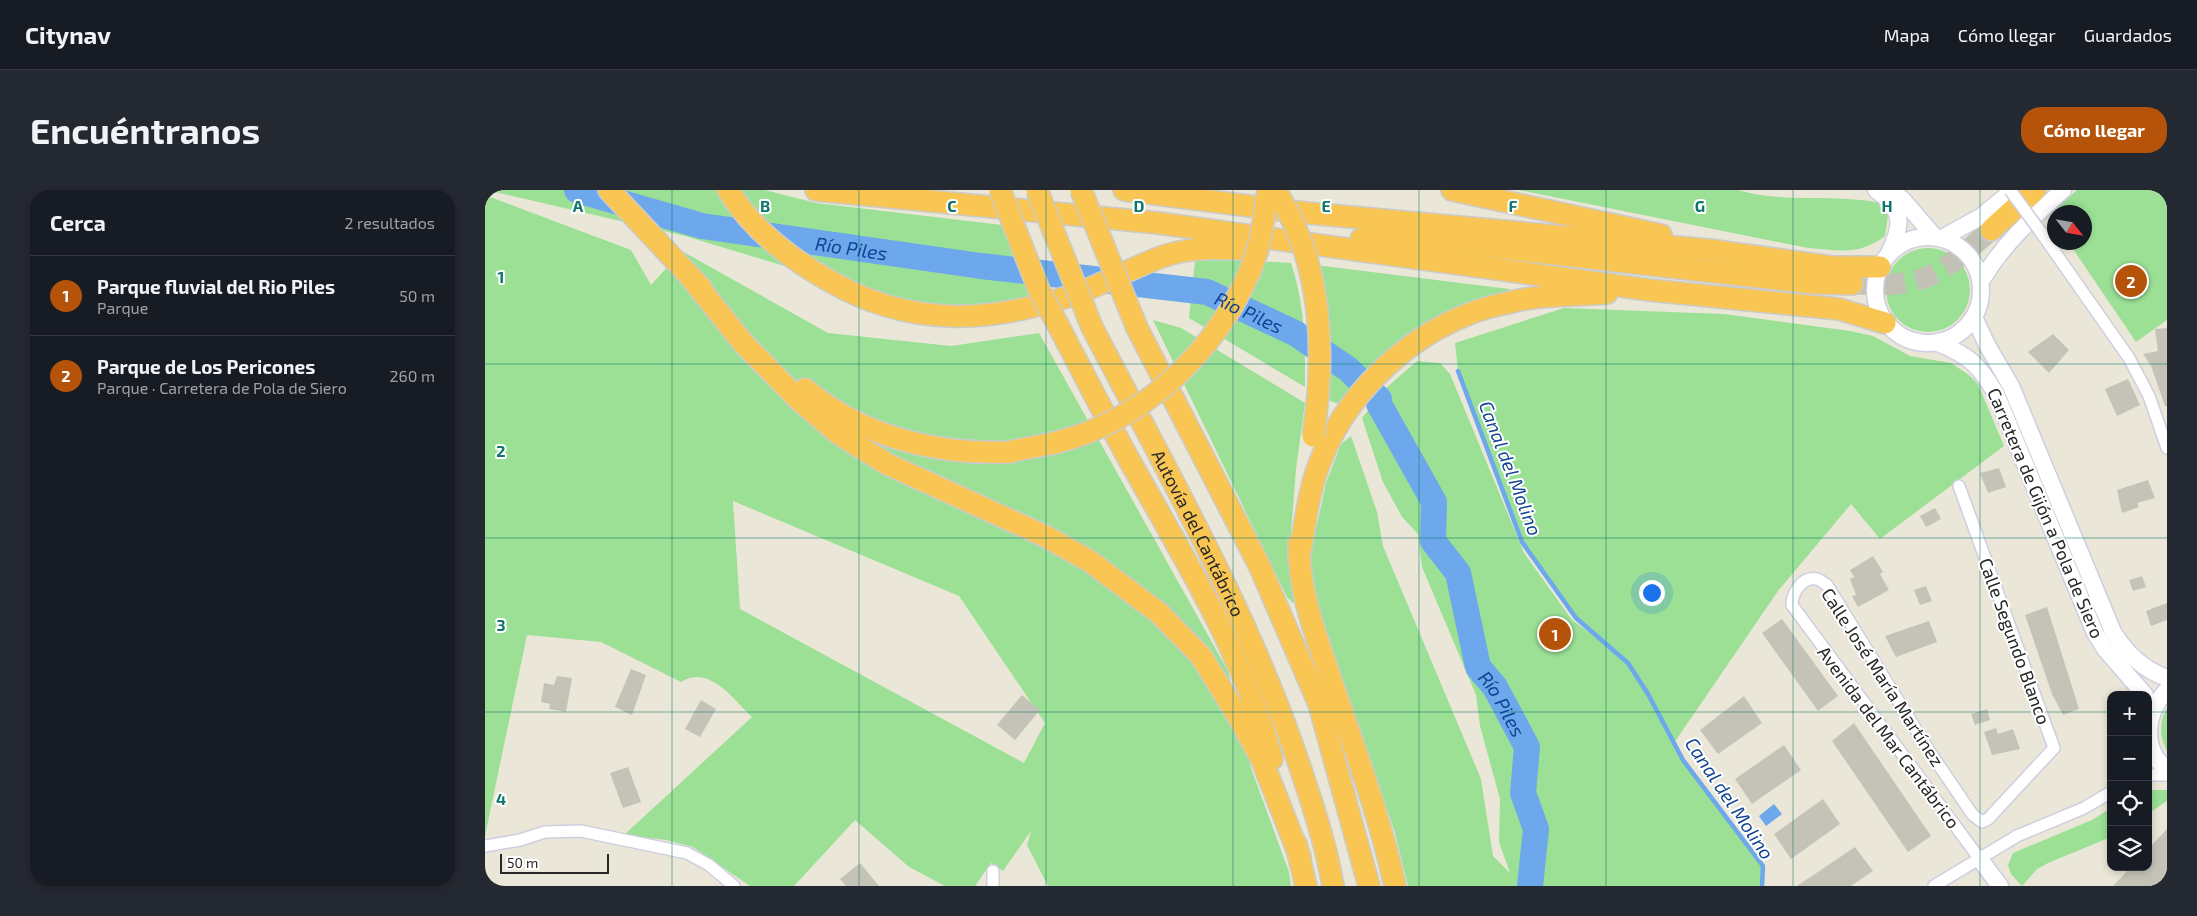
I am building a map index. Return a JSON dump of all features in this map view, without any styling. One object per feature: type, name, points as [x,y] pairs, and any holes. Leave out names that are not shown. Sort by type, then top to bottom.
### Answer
[{"type":"highway","points":[[609,190],[777,366],[812,395],[839,413],[867,427],[915,443],[975,453],[1009,452],[1059,442],[1098,427],[1136,408],[1174,379],[1207,344],[1250,271],[1261,235],[1268,190]]},
{"type":"highway","points":[[728,190],[750,221],[778,248],[807,268],[839,287],[881,305],[916,314],[971,318],[1010,313],[1074,294],[1165,256],[1192,250],[1226,248],[1445,263]]},
{"type":"highway","points":[[816,190],[1158,223],[1649,290],[1839,309],[1885,323]]},
{"type":"highway","points":[[1001,190],[1036,282],[1127,456],[1209,602],[1268,744],[1300,857],[1306,886]]},
{"type":"highway","name":"Autovía del Cantábrico","points":[[1037,190],[1092,327],[1225,584],[1281,710],[1326,845],[1333,886]]},
{"type":"highway","points":[[1081,190],[1137,328],[1260,567],[1319,704],[1369,886]]},
{"type":"highway","points":[[1124,190],[1297,212],[1709,250],[1833,267],[1885,260]]},
{"type":"highway","points":[[1275,190],[1283,203],[1304,250],[1317,305],[1321,360],[1318,404],[1300,496],[1299,558],[1308,611],[1384,836],[1395,886]]},
{"type":"highway","points":[[1452,190],[1659,234],[1709,250]]},
{"type":"highway","points":[[1991,230],[2035,190]]},
{"type":"highway","points":[[1297,212],[1454,244]]},
{"type":"highway","points":[[1211,231],[1454,244],[1813,283],[1852,284]]},
{"type":"highway","points":[[692,279],[744,344],[799,400],[839,434],[887,464],[1045,536],[1091,562],[1159,613],[1201,656],[1239,718],[1262,760],[1300,857]]},
{"type":"highway","points":[[1299,558],[1318,469],[1339,425],[1370,382],[1402,352],[1421,338],[1470,313],[1523,300],[1649,290]]},
{"type":"main road","points":[[1876,190],[1897,211],[1900,221],[1898,234],[1874,286],[1876,306],[1885,323],[1907,340],[1921,344],[1938,343],[1951,339],[1964,330],[1974,317],[1981,299],[1981,280],[1976,266],[1956,244],[1938,237],[1902,199],[1889,190]]},
{"type":"main road","points":[[1885,260],[1913,238],[1938,237],[1982,216],[2012,190]]},
{"type":"main road","points":[[1981,280],[2001,249],[2063,190]]},
{"type":"main road","name":"Carretera de Gijón a Pola de Siero","points":[[1974,317],[1987,345],[2011,386],[2113,632],[2131,655],[2152,671],[2167,678]]},
{"type":"main road","name":"Carretera de Gijón a Pola de Siero","points":[[1938,343],[1970,360],[1983,371],[1996,394],[2095,633],[2105,649],[2142,691]]},
{"type":"main road","points":[[2152,704],[2167,690]]},
{"type":"main road","points":[[2149,736],[2156,757],[2167,770]]},
{"type":"main road","name":"Avenida del Mar Cantábrico","points":[[1979,858],[2000,886]]},
{"type":"street","points":[[2012,190],[2129,358],[2149,396],[2167,448]]},
{"type":"street","name":"Calle Segundo Blanco","points":[[1959,486],[2054,748],[2020,786]]},
{"type":"street","name":"Calle José María Martínez","points":[[1799,585],[1809,580],[1817,579],[1827,585],[1928,749],[1977,820],[1982,822],[1988,819],[2020,786]]},
{"type":"street","name":"Avenida del Mar Cantábrico","points":[[1799,585],[1792,597],[1796,613],[1931,791],[1979,858]]},
{"type":"street","points":[[2152,775],[2167,775]]},
{"type":"street","points":[[1934,886],[2017,836],[2084,808],[2107,794]]},
{"type":"street","points":[[485,846],[519,840],[545,832],[581,832],[687,853],[709,865],[734,886]]},
{"type":"street","points":[[993,871],[993,886]]},
{"type":"green space","points":[[486,190],[765,190],[816,203],[1002,225],[1032,299],[965,308],[894,299],[685,236]]},
{"type":"green space","points":[[1519,190],[1738,190],[1773,197],[1863,200],[1881,203],[1888,215],[1885,236],[1875,242],[1857,249],[1829,250],[1808,248]]},
{"type":"green space","points":[[2077,190],[2167,190],[2167,320],[2136,342],[2074,250],[2092,250],[2092,205],[2061,205]]},
{"type":"green space","points":[[485,195],[631,250],[651,285],[682,251],[828,333],[951,346],[1039,333],[1228,671],[1251,768],[1289,872],[1291,886],[1048,886],[1027,845],[1031,831],[1003,871],[991,863],[975,886],[945,886],[909,867],[855,820],[794,886],[750,886],[693,847],[666,840],[624,835],[752,717],[729,693],[711,680],[701,677],[681,682],[601,642],[527,635],[485,836]],"holes":[[[733,501],[959,596],[1045,723],[1024,763],[740,609]]]},
{"type":"green space","points":[[1920,248],[1936,248],[1952,255],[1963,266],[1970,282],[1967,306],[1958,320],[1952,325],[1936,332],[1920,332],[1904,325],[1893,314],[1886,298],[1886,282],[1893,266],[1904,255]]},
{"type":"green space","points":[[1221,259],[1291,263],[1302,310],[1305,387],[1189,318],[1195,261]]},
{"type":"green space","points":[[1315,265],[1509,289],[1509,295],[1411,334],[1364,372],[1339,404],[1328,400],[1329,332],[1324,299]]},
{"type":"green space","points":[[1564,308],[1724,314],[1850,331],[1873,336],[1910,356],[1951,363],[1969,375],[1978,384],[2004,446],[1880,539],[1851,504],[1778,591],[1674,743],[1683,760],[1763,866],[1762,886],[1408,886],[1395,833],[1317,602],[1309,562],[1326,483],[1341,444],[1351,436],[1377,512],[1383,546],[1481,779],[1493,856],[1510,873],[1499,842],[1500,799],[1480,726],[1476,695],[1422,567],[1418,534],[1402,517],[1383,482],[1362,418],[1386,388],[1417,361],[1440,363],[1450,374],[1524,553],[1572,620],[1605,644],[1576,618],[1522,542],[1458,371],[1455,343]]},
{"type":"green space","points":[[1153,320],[1181,328],[1305,403],[1296,469],[1290,546],[1294,604],[1287,597]]},
{"type":"green space","points":[[2167,708],[2167,751],[2161,730]]},
{"type":"green space","points":[[2152,790],[2167,790],[2167,801],[2152,811]]},
{"type":"green space","points":[[2107,811],[2107,839],[2037,869],[2022,886],[2011,874],[2008,865],[2013,853],[2092,820]]},
{"type":"water","points":[[1774,804],[1782,814],[1766,826],[1759,816]]},
{"type":"building","points":[[2167,328],[2167,406],[2165,406],[2151,366],[2143,354],[2158,351],[2155,329]]},
{"type":"building","points":[[2053,334],[2069,350],[2049,373],[2028,352]]},
{"type":"building","points":[[2128,379],[2140,405],[2117,416],[2105,389]]},
{"type":"building","points":[[1999,468],[2006,487],[1988,493],[1980,473]]},
{"type":"building","points":[[2148,480],[2155,498],[2137,503],[2139,507],[2122,513],[2117,490]]},
{"type":"building","points":[[1935,508],[1941,519],[1926,527],[1920,516]]},
{"type":"building","points":[[1873,556],[1883,572],[1880,574],[1889,590],[1858,607],[1852,596],[1856,595],[1850,579],[1854,577],[1850,570]]},
{"type":"building","points":[[2142,576],[2146,587],[2133,591],[2129,580]]},
{"type":"building","points":[[1926,586],[1932,601],[1920,605],[1914,590]]},
{"type":"building","points":[[2167,603],[2167,620],[2151,626],[2146,611]]},
{"type":"building","points":[[2047,607],[2079,709],[2063,715],[2052,694],[2025,615]]},
{"type":"building","points":[[1782,619],[1838,696],[1818,711],[1762,633]]},
{"type":"building","points":[[1929,621],[1937,642],[1896,657],[1885,636]]},
{"type":"building","points":[[631,669],[646,675],[632,715],[615,707]]},
{"type":"building","points":[[557,676],[572,678],[566,712],[549,709],[550,704],[541,702],[544,683],[554,685]]},
{"type":"building","points":[[1022,695],[1040,710],[1015,740],[997,725]]},
{"type":"building","points":[[1744,696],[1762,723],[1718,754],[1700,730]]},
{"type":"building","points":[[701,700],[716,709],[700,737],[685,729]]},
{"type":"building","points":[[1987,709],[1990,720],[1975,725],[1971,714]]},
{"type":"building","points":[[1854,723],[1931,836],[1908,852],[1832,741]]},
{"type":"building","points":[[1996,728],[1998,734],[2013,729],[2020,749],[1992,755],[1984,732]]},
{"type":"building","points":[[1784,745],[1801,770],[1752,804],[1735,779]]},
{"type":"building","points":[[628,767],[641,802],[623,808],[610,773]]},
{"type":"building","points":[[1823,799],[1840,824],[1791,859],[1774,834]]},
{"type":"building","points":[[2167,829],[2167,873],[2155,886],[2113,886],[2127,871],[2152,871],[2152,845]]},
{"type":"building","points":[[1855,847],[1873,871],[1851,886],[1797,886]]},
{"type":"building","points":[[860,863],[879,886],[846,886],[840,879]]},
{"type":"waterway","name":"Río Piles","points":[[577,190],[702,226],[981,266],[1207,292],[1295,333],[1348,369],[1379,399],[1379,404],[1434,502],[1433,541],[1458,573],[1478,667],[1495,687],[1527,747],[1523,793],[1536,829],[1530,886]]},
{"type":"waterway","name":"Canal del Molino","points":[[1458,371],[1522,542],[1576,618],[1628,663],[1648,694],[1683,760],[1763,866],[1762,886]]},
{"type":"tunnel","points":[[1852,284],[1896,284],[1922,279],[1943,268],[1963,254],[1991,230]]},
{"type":"place","name":"Parque de Los Pericones","points":[[2131,281]]},
{"type":"place","name":"Parque fluvial del Rio Piles","points":[[1555,634]]}]
